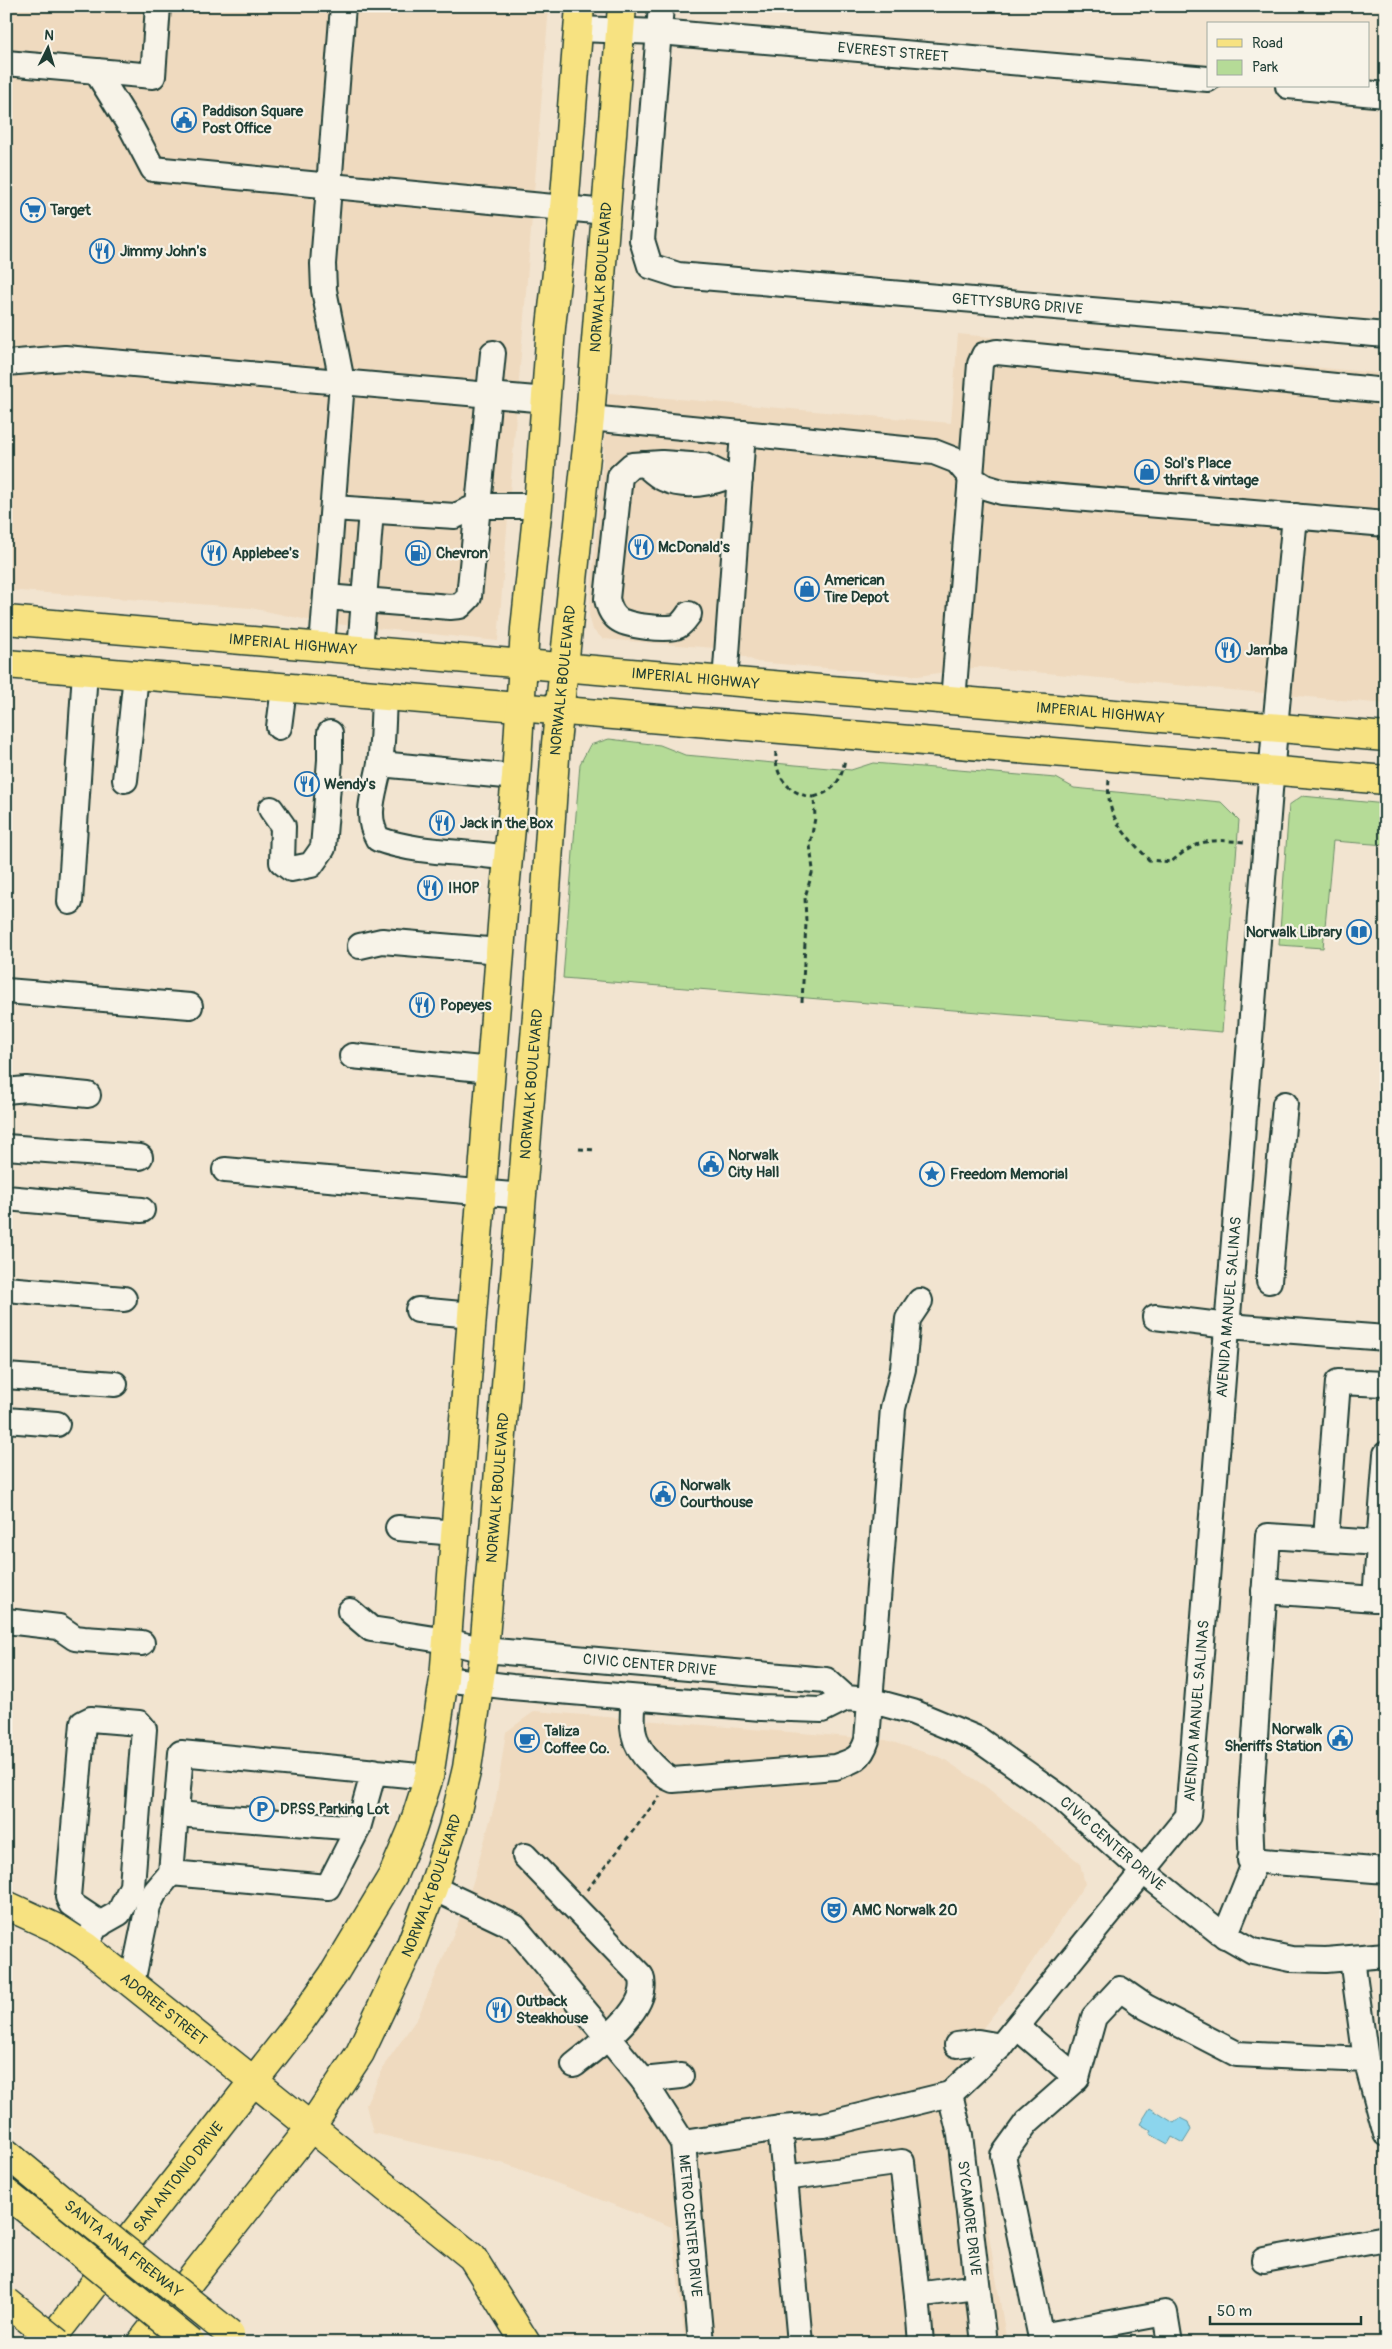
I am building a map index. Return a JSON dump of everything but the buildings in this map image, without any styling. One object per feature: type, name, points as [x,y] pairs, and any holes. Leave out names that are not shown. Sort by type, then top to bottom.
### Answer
[{"type":"main road","points":[[254,2082],[333,1975],[393,1875],[412,1830],[429,1777],[444,1679],[481,1192],[516,777],[523,665],[538,506],[551,327],[564,209],[579,18]]},
{"type":"main road","name":"NORWALK BOULEVARD","points":[[311,2127],[360,2053],[410,1947],[433,1888],[453,1826],[467,1768],[480,1684],[523,1196],[559,711],[590,418],[621,19]]},
{"type":"main road","name":"IMPERIAL HIGHWAY","points":[[6,620],[1386,737]]},
{"type":"main road","points":[[6,664],[1386,780]]},
{"type":"main road","name":"ADOREE STREET","points":[[6,1905],[60,1930],[85,1946],[472,2257],[526,2343]]},
{"type":"main road","name":"SAN ANTONIO DRIVE","points":[[48,2343],[254,2082]]},
{"type":"main road","points":[[142,2343],[311,2127]]},
{"type":"main road","name":"SANTA ANA FREEWAY","points":[[6,2154],[235,2338]]},
{"type":"main road","points":[[6,2193],[191,2343]]},
{"type":"main road","points":[[6,2302],[58,2343]]},
{"type":"street","points":[[6,63],[152,76],[158,6]]},
{"type":"street","points":[[322,647],[342,382],[324,290],[323,264],[343,6]]},
{"type":"street","points":[[659,32],[661,6]]},
{"type":"street","name":"EVEREST STREET","points":[[579,18],[621,19],[659,32],[1207,79]]},
{"type":"street","name":"GETTYSBURG DRIVE","points":[[659,32],[642,240],[650,266],[678,274],[1386,335]]},
{"type":"street","points":[[96,71],[132,129],[153,169],[606,212]]},
{"type":"street","points":[[1310,88],[1386,95]]},
{"type":"street","points":[[953,700],[980,364],[984,356],[997,352],[1386,391]]},
{"type":"street","points":[[326,597],[460,606],[469,597],[493,353]]},
{"type":"street","points":[[6,363],[65,358],[546,400]]},
{"type":"street","points":[[590,418],[934,452],[957,461],[972,479],[985,487],[1002,492],[1386,524]]},
{"type":"street","points":[[725,682],[733,478],[743,433]]},
{"type":"street","points":[[688,614],[682,623],[673,628],[627,625],[618,619],[609,607],[607,599],[618,482],[627,468],[644,464],[705,466],[733,478]]},
{"type":"street","points":[[333,508],[454,516],[478,506],[538,506]]},
{"type":"street","points":[[360,650],[371,511]]},
{"type":"street","name":"AVENIDA MANUEL SALINAS","points":[[950,2094],[1001,2046],[1017,2027],[1182,1825],[1190,1808],[1271,771],[1295,516]]},
{"type":"street","points":[[70,902],[85,671]]},
{"type":"street","points":[[125,780],[136,675]]},
{"type":"street","points":[[279,727],[284,688]]},
{"type":"street","points":[[384,696],[380,764],[372,799],[371,827],[378,839],[396,846],[478,853],[508,858]]},
{"type":"street","points":[[271,809],[283,826],[282,862],[291,869],[311,865],[322,848],[330,760],[330,733]]},
{"type":"street","points":[[380,764],[516,777]]},
{"type":"street","points":[[6,991],[190,1006]]},
{"type":"street","points":[[352,1056],[491,1070]]},
{"type":"street","points":[[6,1091],[26,1089],[88,1094]]},
{"type":"street","points":[[1269,1281],[1285,1104]]},
{"type":"street","points":[[6,1147],[140,1157]]},
{"type":"street","points":[[225,1170],[523,1196]]},
{"type":"street","points":[[6,1198],[142,1210]]},
{"type":"street","points":[[6,1288],[124,1299]]},
{"type":"street","points":[[634,1698],[631,1726],[634,1740],[642,1754],[665,1777],[673,1780],[835,1767],[850,1762],[863,1754],[867,1740],[893,1408],[903,1369],[908,1319],[920,1301]]},
{"type":"street","points":[[418,1310],[472,1315]]},
{"type":"street","points":[[1155,1317],[1228,1326],[1386,1338]]},
{"type":"street","points":[[6,1376],[115,1384]]},
{"type":"street","points":[[1326,1538],[1338,1382],[1386,1384]]},
{"type":"street","points":[[6,1420],[57,1424]]},
{"type":"street","points":[[1264,1591],[1380,1599],[1379,1543],[1386,1454]]},
{"type":"street","points":[[398,1528],[455,1533]]},
{"type":"street","points":[[1225,1936],[1252,1869],[1250,1860],[1250,1815],[1268,1536],[1326,1538],[1379,1543]]},
{"type":"street","name":"CIVIC CENTER DRIVE","points":[[350,1611],[371,1629],[447,1641],[484,1650],[826,1680],[846,1698],[870,1700],[913,1712],[978,1738],[1060,1797],[1144,1872],[1225,1936],[1253,1951],[1291,1959],[1352,1959],[1386,1955]]},
{"type":"street","points":[[6,1621],[59,1627],[74,1638],[84,1640],[142,1643]]},
{"type":"street","points":[[444,1679],[634,1698],[822,1710],[846,1698]]},
{"type":"street","points":[[85,1946],[96,1926],[101,1924],[119,1913],[132,1886],[144,1729],[138,1723],[91,1719],[83,1724],[68,1897],[71,1904],[101,1924]]},
{"type":"street","points":[[132,1983],[148,1906],[155,1892],[171,1873],[181,1753],[429,1777]]},
{"type":"street","points":[[171,1873],[328,1887],[358,1828],[374,1771]]},
{"type":"street","points":[[176,1814],[358,1828]]},
{"type":"street","points":[[526,1856],[641,1976],[644,1982],[639,2004],[608,2038],[574,2065]]},
{"type":"street","points":[[1250,1860],[1386,1871]]},
{"type":"street","name":"METRO CENTER DRIVE","points":[[433,1888],[515,1927],[643,2080],[683,2143],[701,2343]]},
{"type":"street","points":[[1352,1959],[1366,2060],[1386,2134]]},
{"type":"street","points":[[1170,2343],[1165,2313],[1041,2340],[1003,2154],[1027,2122],[1077,2078],[1094,2017],[1120,1989],[1146,2007],[1237,2054],[1366,2060]]},
{"type":"street","points":[[1017,2027],[1077,2078]]},
{"type":"street","points":[[957,2045],[978,2042],[1001,2046]]},
{"type":"street","points":[[643,2080],[681,2076]]},
{"type":"street","points":[[683,2143],[780,2128],[823,2125],[950,2094]]},
{"type":"street","name":"SYCAMORE DRIVE","points":[[950,2094],[960,2135],[976,2287],[984,2343]]},
{"type":"street","points":[[780,2128],[800,2343]]},
{"type":"street","points":[[785,2178],[902,2162],[921,2343]]},
{"type":"street","points":[[1264,2260],[1386,2238]]},
{"type":"street","points":[[917,2295],[976,2287]]},
{"type":"path","points":[[778,729],[775,761],[778,772],[785,784],[802,796],[814,797],[826,794],[841,778],[847,735]]},
{"type":"path","points":[[1111,757],[1108,790],[1109,809],[1116,824],[1149,860],[1171,862],[1192,845],[1206,841],[1266,844]]},
{"type":"path","points":[[802,1002],[806,923],[805,897],[813,870],[810,845],[814,818],[814,797]]},
{"type":"path","points":[[579,1149],[596,1150]]},
{"type":"path","points":[[574,1906],[673,1780]]},
{"type":"shaded area","points":[[6,6],[549,6],[498,641],[317,622],[251,608],[6,590]]},
{"type":"shaded area","points":[[958,334],[1386,374],[1386,704],[980,667],[918,676],[757,662],[727,649],[603,639],[593,630],[589,615],[609,393],[951,423]]},
{"type":"shaded area","points":[[535,1711],[886,1740],[942,1758],[985,1786],[1080,1863],[1085,1884],[1012,1991],[963,2053],[970,2123],[1007,2343],[685,2343],[672,2227],[506,2164],[373,2133],[366,2105],[385,2064],[418,2017],[458,1923],[473,1882],[496,1799],[506,1732]]},
{"type":"green space","points":[[609,739],[660,745],[685,755],[851,770],[873,763],[1056,778],[1074,788],[1221,802],[1239,820],[1222,1032],[563,978],[580,764],[590,745]]},
{"type":"green space","points":[[1302,796],[1386,804],[1386,845],[1333,841],[1323,948],[1279,945],[1289,805]]},
{"type":"water","points":[[1150,2108],[1174,2123],[1180,2118],[1188,2122],[1191,2130],[1183,2143],[1172,2137],[1168,2144],[1150,2134],[1152,2131],[1140,2124]]},
{"type":"place","name":"Paddison Square Post Office","points":[[184,120]]},
{"type":"place","name":"Target","points":[[33,210]]},
{"type":"place","name":"Jimmy John's","points":[[102,251]]},
{"type":"place","name":"Sol's Place thrift & vintage","points":[[1147,472]]},
{"type":"place","name":"McDonald's","points":[[641,547]]},
{"type":"place","name":"Applebee's","points":[[214,553]]},
{"type":"place","name":"Chevron","points":[[418,553]]},
{"type":"place","name":"American Tire Depot","points":[[807,589]]},
{"type":"place","name":"Jamba","points":[[1228,650]]},
{"type":"place","name":"Wendy's","points":[[307,784]]},
{"type":"place","name":"Jack in the Box","points":[[442,823]]},
{"type":"place","name":"IHOP","points":[[430,888]]},
{"type":"place","name":"Norwalk Library","points":[[1359,932]]},
{"type":"place","name":"Popeyes","points":[[422,1005]]},
{"type":"place","name":"Norwalk City Hall","points":[[711,1164]]},
{"type":"place","name":"Freedom Memorial","points":[[932,1174]]},
{"type":"place","name":"Norwalk Courthouse","points":[[663,1494]]},
{"type":"place","name":"Norwalk Sheriffs Station","points":[[1340,1738]]},
{"type":"place","name":"Taliza Coffee Co.","points":[[527,1740]]},
{"type":"place","name":"DPSS Parking Lot","points":[[262,1809]]},
{"type":"place","name":"AMC Norwalk 20","points":[[834,1910]]},
{"type":"place","name":"Outback Steakhouse","points":[[499,2010]]}]
